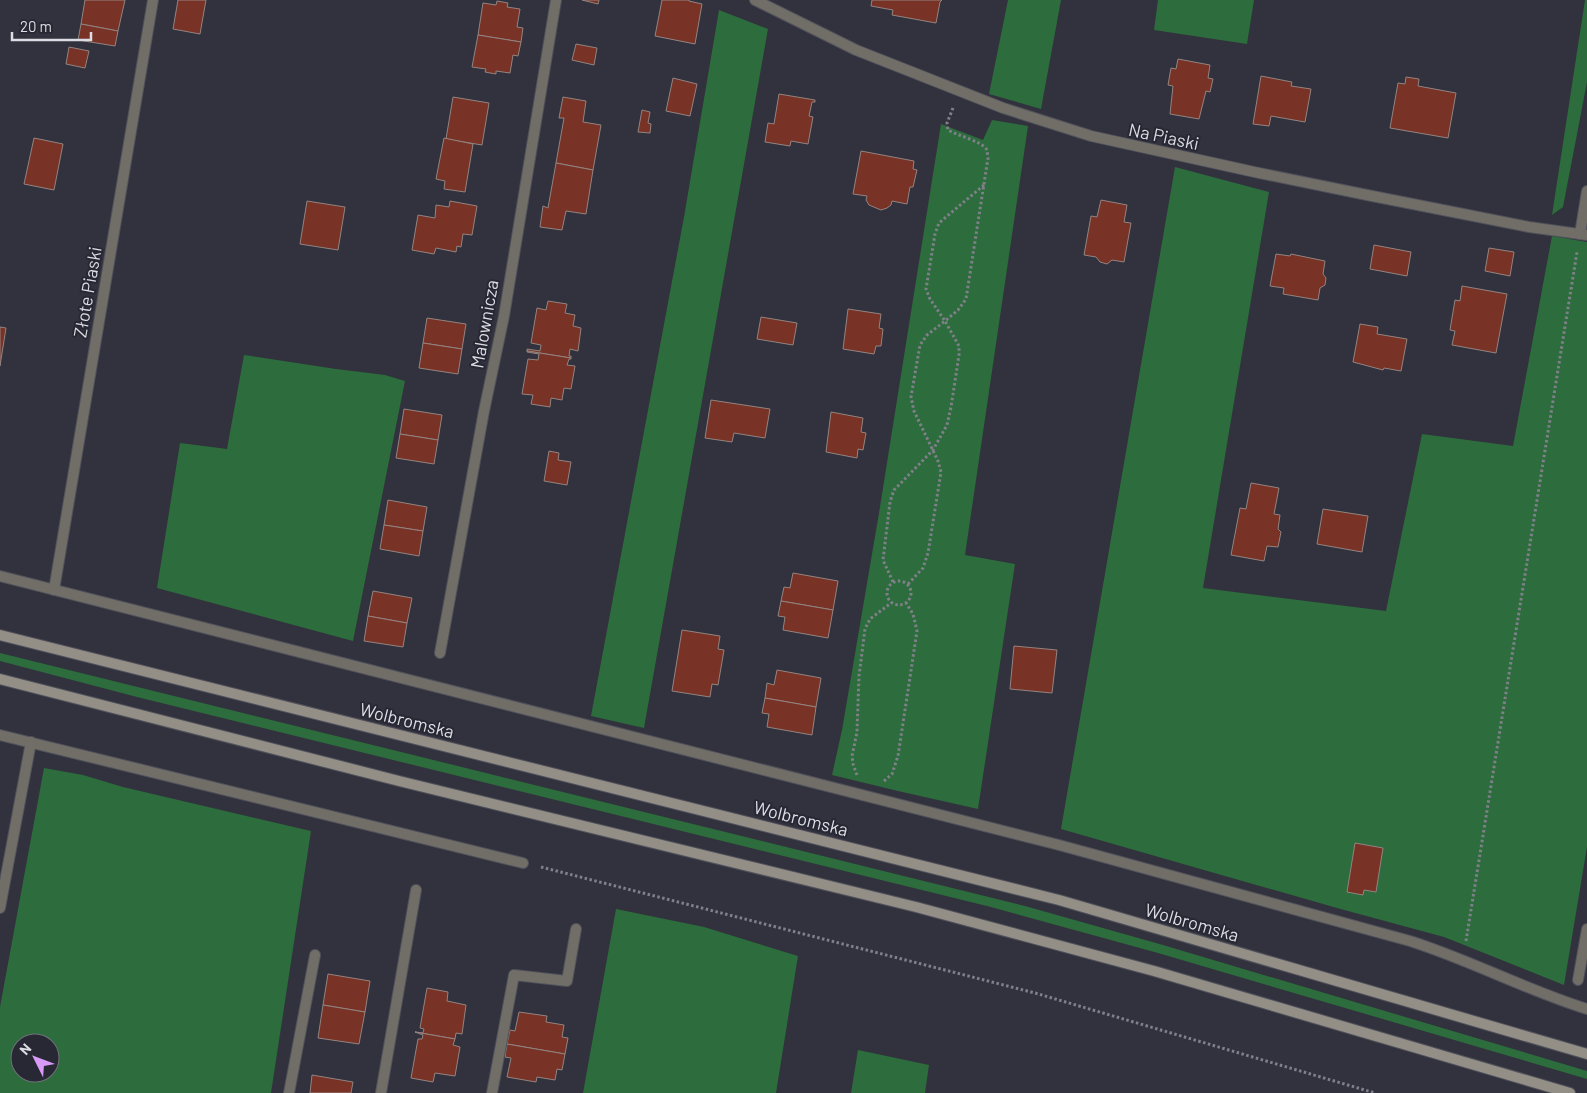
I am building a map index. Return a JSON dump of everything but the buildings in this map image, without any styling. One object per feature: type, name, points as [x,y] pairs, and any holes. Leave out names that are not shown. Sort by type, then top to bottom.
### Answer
[{"type":"main road","name":"Wolbromska","points":[[0,636],[1059,900],[1587,1054]]},
{"type":"main road","points":[[0,679],[390,779],[916,906],[1154,971],[1570,1093]]},
{"type":"street","name":"Złote Piaski","points":[[54,590],[153,0]]},
{"type":"street","name":"Malownicza","points":[[440,653],[484,411],[504,316],[556,0]]},
{"type":"street","name":"Na Piaski","points":[[755,0],[856,50],[1003,108],[1091,136],[1338,189],[1528,227],[1584,234]]},
{"type":"street","points":[[1584,234],[1587,191]]},
{"type":"street","points":[[0,576],[1059,845],[1410,941],[1438,950],[1560,1000],[1587,1009]]},
{"type":"street","points":[[0,735],[523,863]]},
{"type":"street","points":[[0,908],[31,742]]},
{"type":"street","points":[[381,1093],[416,890]]},
{"type":"street","points":[[1578,980],[1587,928]]},
{"type":"street","points":[[492,1093],[514,976],[567,981],[576,929]]},
{"type":"street","points":[[289,1093],[315,955]]},
{"type":"path","points":[[908,584],[923,568],[928,553],[941,472],[938,461],[914,412],[911,398],[920,344],[927,335],[958,310],[966,300],[988,158],[987,150],[980,143],[957,136],[948,130],[947,123],[959,91]]},
{"type":"path","points":[[893,582],[883,560],[890,502],[894,490],[933,450],[947,425],[959,355],[959,346],[930,299],[926,289],[934,234],[939,223],[984,185]]},
{"type":"path","points":[[1463,960],[1584,234]]},
{"type":"path","points":[[901,580],[908,584],[911,596],[906,603],[898,605],[890,602],[886,591],[890,584],[901,580]]},
{"type":"path","points":[[860,780],[856,774],[852,756],[857,732],[859,676],[865,629],[870,619],[890,602]]},
{"type":"path","points":[[878,784],[892,774],[898,756],[916,631],[913,614],[906,603]]},
{"type":"path","points":[[523,863],[1035,993],[1375,1093]]},
{"type":"green space","points":[[1008,0],[1061,0],[1041,109],[989,94]]},
{"type":"green space","points":[[1158,0],[1254,0],[1247,44],[1154,30]]},
{"type":"green space","points":[[1585,0],[1587,0],[1587,82],[1563,207],[1552,215]]},
{"type":"green space","points":[[719,10],[768,29],[644,728],[591,716],[684,217]]},
{"type":"green space","points":[[992,120],[1028,126],[965,555],[1015,564],[978,809],[832,775],[842,730],[879,513],[941,124],[983,140]]},
{"type":"green space","points":[[1175,167],[1269,192],[1203,588],[1386,611],[1422,434],[1513,446],[1552,236],[1587,242],[1587,847],[1564,985],[1444,937],[1061,829]]},
{"type":"green space","points":[[244,355],[385,375],[405,381],[353,641],[157,588],[180,443],[227,449]]},
{"type":"green space","points":[[0,653],[1025,906],[1587,1071],[1587,1079],[1158,953],[991,907],[137,697],[0,661]]},
{"type":"green space","points":[[44,768],[83,775],[123,787],[311,831],[271,1093],[0,1093],[0,1007]]},
{"type":"green space","points":[[616,909],[704,927],[798,956],[776,1093],[583,1093]]},
{"type":"green space","points":[[858,1050],[929,1065],[925,1093],[851,1093]]}]
